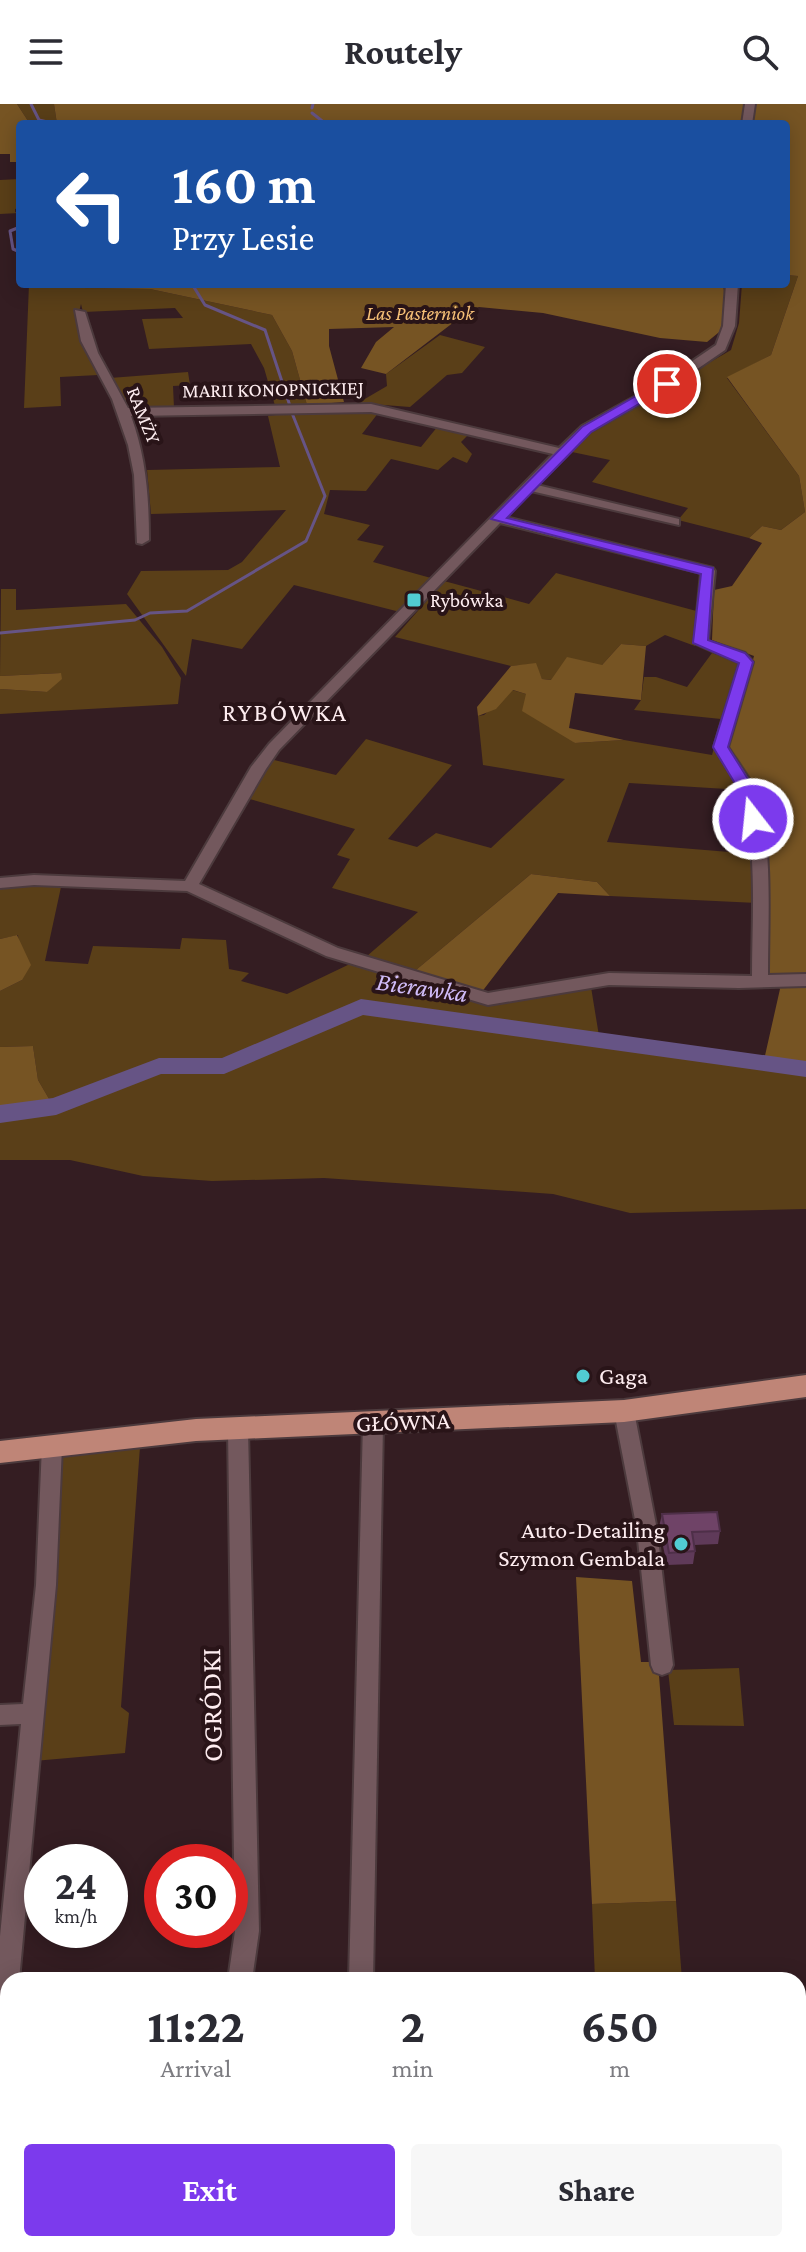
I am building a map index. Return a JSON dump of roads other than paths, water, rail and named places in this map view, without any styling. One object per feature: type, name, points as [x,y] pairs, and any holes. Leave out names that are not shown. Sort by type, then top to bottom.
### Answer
[{"type":"main road","name":"GŁÓWNA","points":[[0,1452],[238,1429],[624,1411],[806,1386]]},
{"type":"street","points":[[190,886],[259,767],[274,747],[562,452],[586,429],[667,384],[721,347],[729,326],[732,288]]},
{"type":"street","name":"RAMŻY","points":[[79,312],[82,333],[93,360],[105,374],[140,457],[143,481],[142,540]]},
{"type":"street","name":"MARII KONOPNICKIEJ","points":[[123,412],[371,408],[562,452]]},
{"type":"street","points":[[529,487],[674,522]]},
{"type":"street","points":[[498,519],[708,571],[701,643],[740,656],[746,662],[721,747],[744,784],[753,806],[760,883],[760,982]]},
{"type":"street","points":[[0,883],[190,886],[332,952],[488,999],[609,979],[806,980]]},
{"type":"street","points":[[624,1411],[647,1530],[662,1665]]},
{"type":"street","points":[[361,1972],[373,1423]]},
{"type":"street","name":"OGRÓDKI","points":[[238,1429],[247,1931],[241,1972]]},
{"type":"street","points":[[8,1972],[46,1585],[52,1446]]},
{"type":"street","points":[[0,1715],[33,1714]]},
{"type":"waterway","points":[[31,104],[39,120]]},
{"type":"waterway","points":[[312,108],[313,104]]},
{"type":"waterway","points":[[312,113],[321,120]]},
{"type":"waterway","points":[[16,229],[10,231],[13,249],[16,250]]},
{"type":"waterway","points":[[194,288],[205,305],[265,330],[290,406]]},
{"type":"waterway","points":[[0,633],[135,620],[150,613],[187,611],[306,541],[325,496],[292,413]]},
{"type":"waterway","name":"Bierawka","points":[[0,1114],[56,1106],[159,1066],[224,1066],[361,1007],[806,1069]]},
{"type":"place","name":"Rybówka","points":[[414,600]]},
{"type":"place","name":"Gaga","points":[[583,1376]]},
{"type":"place","name":"Auto-Detailing Szymon Gembala","points":[[681,1544]]},
{"type":"district","name":"RYBÓWKA","points":[[285,712]]},
{"type":"park label","name":"Las Pasterniok","points":[[420,313]]}]
